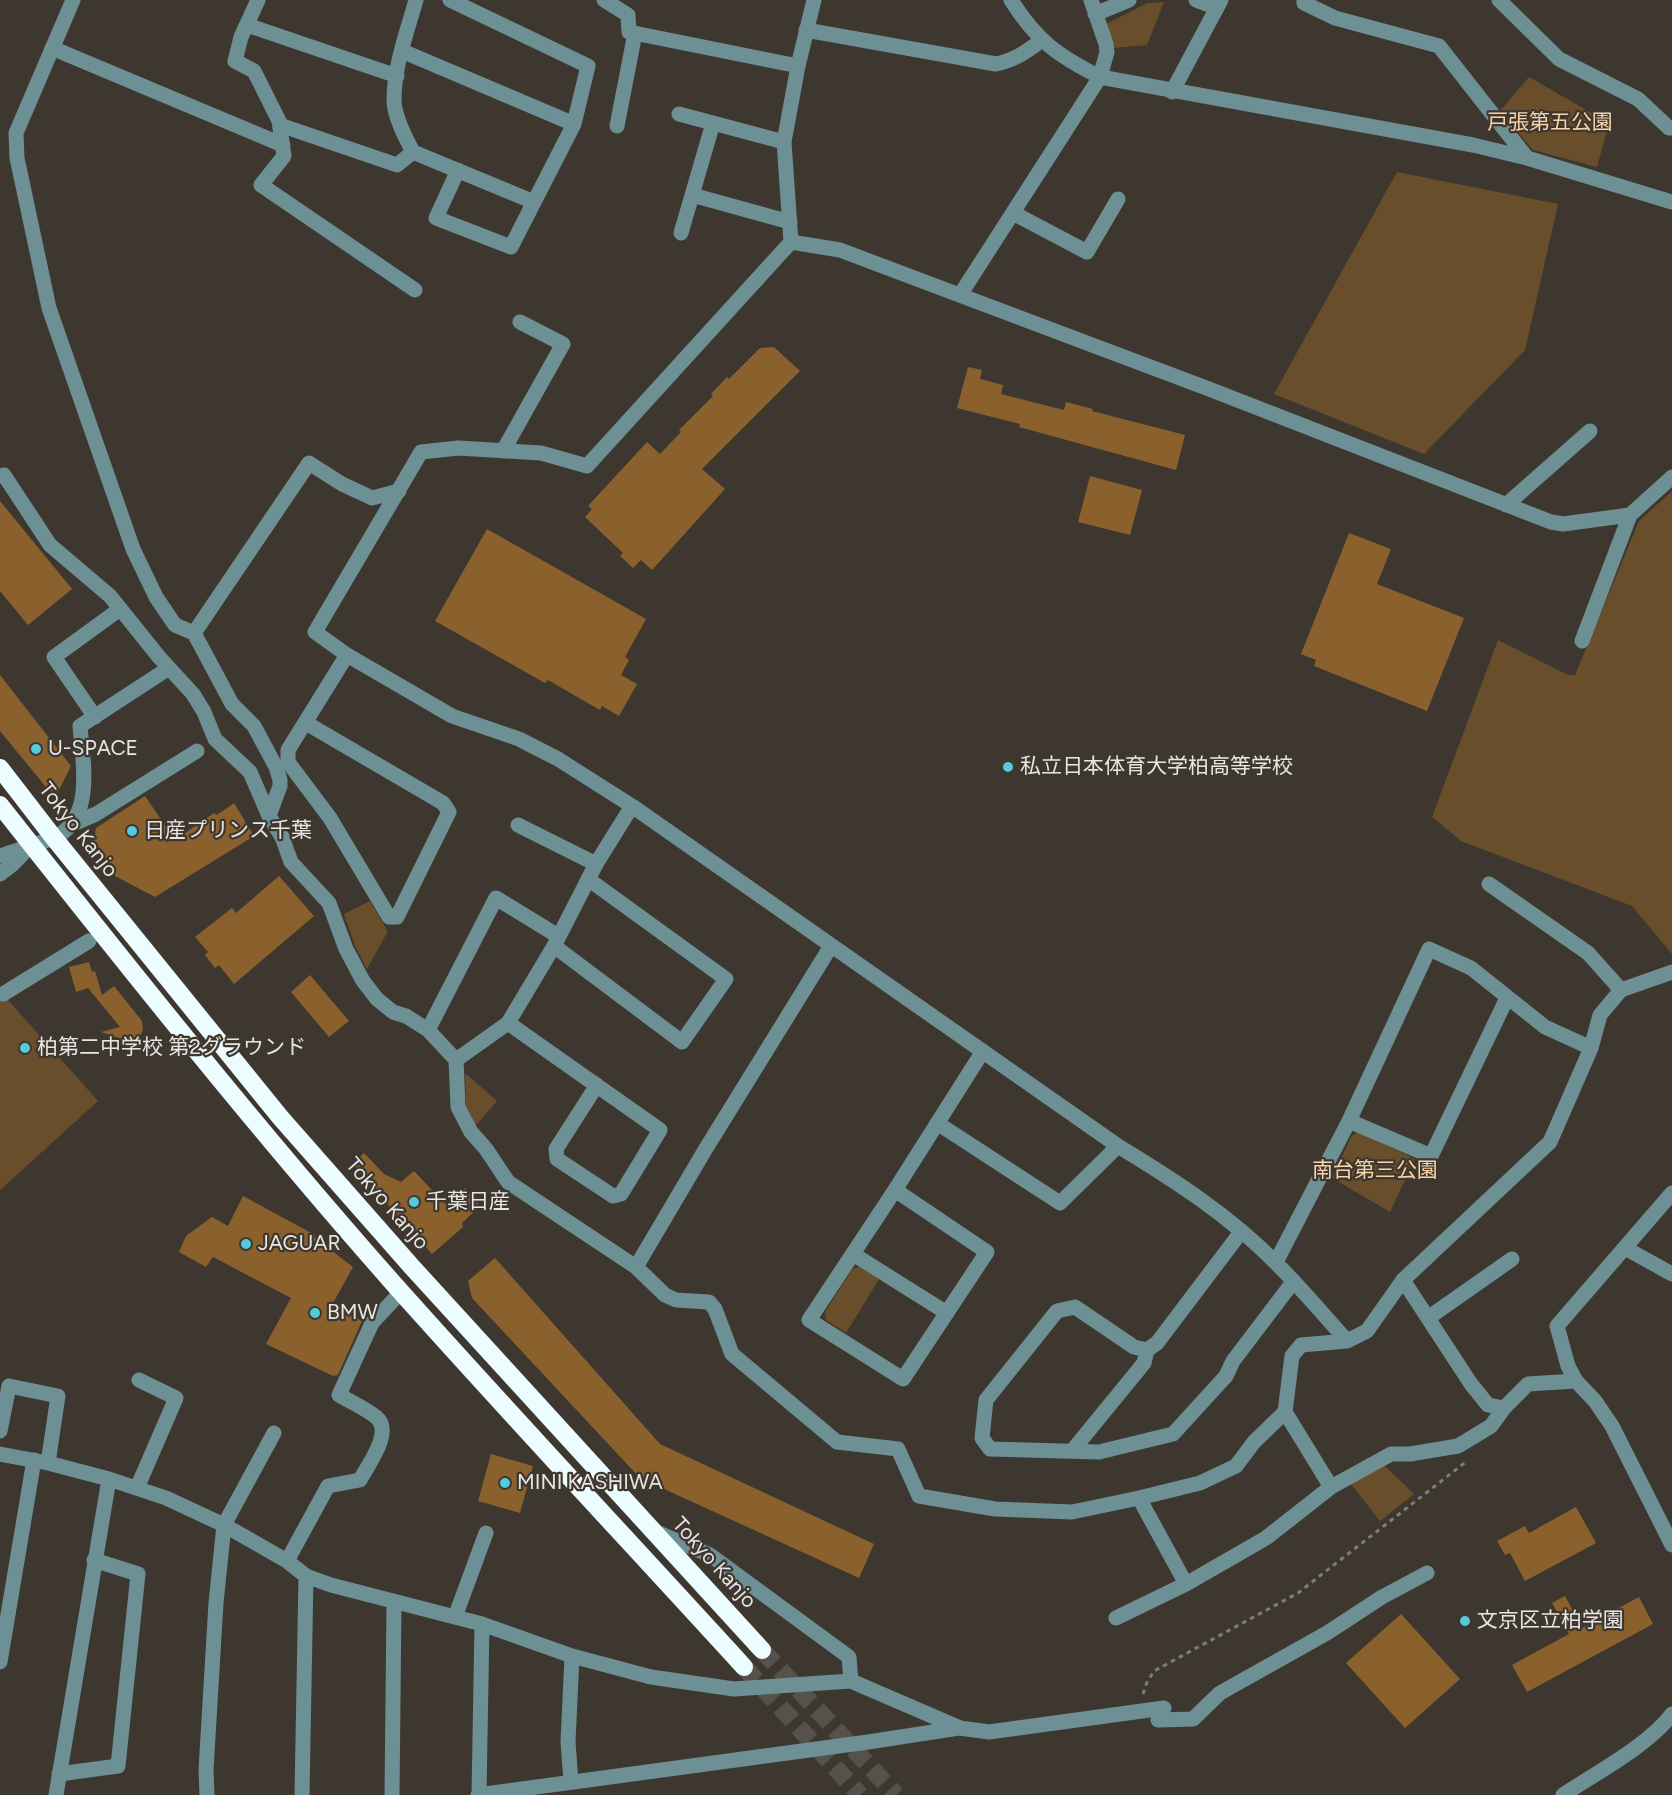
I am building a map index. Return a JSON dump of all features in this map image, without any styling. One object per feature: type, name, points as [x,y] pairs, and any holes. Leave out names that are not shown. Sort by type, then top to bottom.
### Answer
[{"type":"highway","name":"Tokyo Kanjo","points":[[0,768],[54,838],[280,1116],[412,1267],[762,1650]]},
{"type":"highway","points":[[0,806],[159,1006],[263,1132],[401,1292],[744,1667]]},
{"type":"street","points":[[74,0],[16,133],[17,158],[49,308],[134,549],[156,597],[175,625],[194,633],[232,704],[254,726],[276,767],[280,786],[269,816]]},
{"type":"street","points":[[258,0],[241,37],[235,61],[254,71],[280,125],[284,156],[261,185],[415,290]]},
{"type":"street","points":[[417,0],[402,51],[394,101],[399,120],[413,152],[534,202]]},
{"type":"street","points":[[450,0],[588,66],[574,124],[511,247],[435,218],[458,170]]},
{"type":"street","points":[[604,0],[628,15],[629,32],[798,66]]},
{"type":"street","points":[[814,0],[798,66],[784,142],[791,242],[587,466],[541,453],[458,448],[421,452],[315,632],[347,655],[452,716],[519,739],[558,759],[632,806],[1118,1146],[1178,1183],[1276,1262],[1347,1341]]},
{"type":"street","points":[[1011,0],[1026,24],[1042,40],[1068,61],[1100,77],[1172,92],[1473,145],[1527,158],[1672,202]]},
{"type":"street","points":[[960,295],[1100,77],[1107,52],[1093,7],[1129,0]]},
{"type":"street","points":[[1172,92],[1219,4],[1196,0]]},
{"type":"street","points":[[1304,0],[1304,3],[1335,18],[1439,46],[1527,158]]},
{"type":"street","points":[[1499,0],[1559,59],[1638,99],[1669,128],[1672,128]]},
{"type":"street","points":[[247,25],[397,76]]},
{"type":"street","points":[[806,30],[996,64],[1011,61],[1023,55],[1042,40]]},
{"type":"street","points":[[618,126],[635,33]]},
{"type":"street","points":[[52,48],[283,145]]},
{"type":"street","points":[[402,51],[574,124]]},
{"type":"street","points":[[679,114],[784,142]]},
{"type":"street","points":[[681,232],[713,123]]},
{"type":"street","points":[[280,125],[397,165],[413,152]]},
{"type":"street","points":[[692,195],[790,222]]},
{"type":"street","points":[[1013,213],[1087,252],[1118,199]]},
{"type":"street","points":[[791,242],[840,250],[1209,389],[1551,522],[1563,524],[1630,515]]},
{"type":"street","points":[[503,451],[563,344],[520,322]]},
{"type":"street","points":[[1506,505],[1590,431]]},
{"type":"street","points":[[194,633],[309,463],[342,484],[372,498],[399,491]]},
{"type":"street","points":[[0,476],[4,476],[50,545],[110,596],[193,694],[204,712],[215,739],[250,772],[269,816],[282,837],[291,862],[329,903],[346,949],[370,990],[393,1012],[406,1016],[428,1030],[456,1060],[458,1107],[471,1132],[486,1149],[508,1182],[636,1267],[665,1295],[676,1300],[709,1302],[715,1309],[732,1354],[837,1442],[898,1449],[919,1496],[995,1509],[1072,1512],[1200,1483],[1236,1466],[1254,1442],[1285,1412]]},
{"type":"street","points":[[1582,641],[1630,515],[1672,477]]},
{"type":"street","points":[[95,717],[54,657],[120,609]]},
{"type":"street","points":[[306,723],[443,803],[449,812],[397,917],[389,917],[330,818],[288,762],[288,750],[347,655]]},
{"type":"street","points":[[73,824],[85,789],[80,726],[169,668]]},
{"type":"street","points":[[0,856],[54,838],[73,824],[96,814],[197,751]]},
{"type":"street","points":[[456,1060],[508,1023],[556,941],[596,864],[632,806]]},
{"type":"street","points":[[518,825],[596,864]]},
{"type":"street","points":[[0,874],[31,845]]},
{"type":"street","points":[[428,1030],[496,898],[556,941],[682,1042],[726,979],[588,879]]},
{"type":"street","points":[[1489,884],[1588,953],[1621,990]]},
{"type":"street","points":[[3,994],[89,941]]},
{"type":"street","points":[[636,1267],[831,946]]},
{"type":"street","points":[[1276,1262],[1349,1121],[1429,949],[1471,968],[1545,1027],[1591,1048]]},
{"type":"street","points":[[1331,1487],[1285,1412],[1292,1356],[1301,1345],[1347,1341],[1366,1331],[1403,1280],[1550,1142],[1591,1048],[1600,1015],[1621,990],[1672,972]]},
{"type":"street","points":[[1349,1121],[1431,1156],[1506,998]]},
{"type":"street","points":[[508,1023],[597,1085],[660,1130],[621,1194],[613,1196],[557,1159],[556,1149],[597,1085]]},
{"type":"street","points":[[895,1190],[987,1252],[903,1379],[809,1320],[983,1051]]},
{"type":"street","points":[[937,1123],[1060,1203],[1118,1146]]},
{"type":"street","points":[[1672,1193],[1557,1326],[1568,1366],[1576,1381],[1595,1401],[1612,1426],[1672,1545]]},
{"type":"street","points":[[1072,1451],[1144,1363],[1147,1350],[1157,1343],[1241,1232]]},
{"type":"street","points":[[1625,1248],[1672,1274]]},
{"type":"street","points":[[853,1254],[947,1313]]},
{"type":"street","points":[[1428,1318],[1512,1259]]},
{"type":"street","points":[[1403,1280],[1471,1384],[1488,1405],[1504,1408]]},
{"type":"street","points":[[1147,1350],[1134,1347],[1076,1307],[1058,1311],[986,1400],[982,1438],[990,1449],[1099,1452],[1173,1434],[1226,1376],[1233,1361],[1293,1282]]},
{"type":"street","points":[[287,1561],[328,1486],[360,1480],[381,1440],[382,1429],[378,1418],[339,1395],[372,1323],[401,1292]]},
{"type":"street","points":[[137,1488],[176,1398],[139,1380]]},
{"type":"street","points":[[1116,1618],[1186,1584],[1266,1539],[1331,1487],[1391,1454],[1410,1454],[1458,1446],[1491,1426],[1504,1408],[1528,1384],[1576,1381]]},
{"type":"street","points":[[0,1431],[9,1386],[58,1396],[41,1462],[0,1662]]},
{"type":"street","points":[[207,1795],[206,1770],[216,1603],[224,1525],[274,1433]]},
{"type":"street","points":[[0,1454],[109,1479],[166,1498],[224,1525],[287,1561],[306,1576],[394,1603],[482,1624],[572,1656],[651,1677],[734,1689],[852,1681],[960,1728],[988,1732],[1164,1708],[1158,1720],[1193,1719],[1220,1693],[1427,1573]]},
{"type":"street","points":[[56,1795],[109,1479]]},
{"type":"street","points":[[1139,1498],[1186,1584]]},
{"type":"street","points":[[655,1531],[710,1555],[849,1657],[852,1681]]},
{"type":"street","points":[[455,1617],[486,1533]]},
{"type":"street","points":[[59,1774],[118,1766],[138,1574],[94,1560]]},
{"type":"street","points":[[302,1795],[306,1576]]},
{"type":"street","points":[[392,1795],[394,1603]]},
{"type":"street","points":[[482,1624],[478,1795],[960,1728]]},
{"type":"street","points":[[571,1782],[568,1742],[572,1656]]},
{"type":"street","points":[[1563,1795],[1629,1752],[1665,1723],[1672,1714]]},
{"type":"path","points":[[1138,1710],[1147,1682],[1154,1671],[1298,1593],[1475,1456]]},
{"type":"green space","points":[[1164,2],[1147,45],[1112,48],[1106,24],[1148,3]]},
{"type":"green space","name":"戸張第五公園","points":[[1529,77],[1609,123],[1597,167],[1533,150],[1500,111]]},
{"type":"green space","points":[[1397,172],[1558,204],[1525,350],[1424,454],[1274,394]]},
{"type":"green space","points":[[1672,491],[1672,954],[1632,906],[1461,841],[1432,817],[1498,640],[1568,675],[1575,675],[1639,521]]},
{"type":"green space","points":[[370,901],[387,933],[367,969],[355,946],[344,914]]},
{"type":"green space","name":"柏第二中学校 第2グラウンド","points":[[0,991],[98,1101],[0,1190]]},
{"type":"green space","points":[[465,1073],[497,1101],[476,1125],[466,1106]]},
{"type":"green space","name":"南台第三公園","points":[[1359,1132],[1415,1159],[1390,1212],[1332,1178],[1352,1135]]},
{"type":"green space","points":[[861,1267],[879,1279],[846,1333],[826,1320],[825,1312],[853,1268]]},
{"type":"green space","points":[[1384,1465],[1414,1494],[1380,1521],[1351,1484]]},
{"type":"building","points":[[774,347],[800,371],[702,469],[725,489],[652,570],[641,560],[633,568],[620,556],[623,553],[585,517],[592,509],[588,506],[647,442],[660,454],[681,432],[679,430],[713,396],[711,394],[727,377],[729,379],[760,348]]},
{"type":"building","points":[[968,367],[982,370],[980,379],[1003,385],[1001,394],[1064,410],[1066,402],[1185,435],[1176,470],[957,408]]},
{"type":"building","points":[[1090,476],[1142,490],[1130,535],[1078,522]]},
{"type":"building","points":[[0,501],[72,589],[28,625],[0,591]]},
{"type":"building","points":[[487,529],[646,619],[625,657],[629,660],[621,675],[637,684],[619,716],[602,706],[600,710],[548,680],[545,683],[435,621]]},
{"type":"building","points":[[1349,533],[1391,549],[1377,584],[1464,618],[1427,711],[1314,666],[1316,660],[1301,654]]},
{"type":"building","name":"U-SPACE","points":[[0,675],[71,766],[55,798],[0,731]]},
{"type":"building","points":[[145,796],[175,840],[214,813],[217,815],[234,803],[254,836],[155,897],[115,876],[93,846],[96,828]]},
{"type":"building","points":[[279,876],[314,916],[234,984],[219,965],[215,968],[205,955],[208,952],[195,937],[232,908],[236,913]]},
{"type":"building","points":[[89,962],[92,972],[95,971],[102,995],[114,986],[142,1021],[143,1030],[139,1038],[127,1041],[101,1032],[120,1027],[88,988],[76,992],[69,967]]},
{"type":"building","points":[[310,975],[349,1021],[329,1037],[291,992]]},
{"type":"building","name":"千葉日産","points":[[364,1153],[384,1174],[401,1182],[414,1171],[445,1204],[465,1188],[480,1206],[462,1223],[463,1227],[432,1254],[352,1164]]},
{"type":"building","points":[[243,1196],[315,1235],[314,1237],[353,1267],[332,1305],[362,1321],[338,1375],[333,1376],[266,1344],[291,1298],[213,1257],[206,1267],[179,1252],[186,1236],[212,1217],[228,1226]]},
{"type":"building","points":[[495,1258],[660,1444],[874,1544],[859,1578],[640,1478],[472,1298],[468,1281]]},
{"type":"building","name":"MINI KASHIWA","points":[[491,1454],[533,1466],[520,1513],[478,1501]]},
{"type":"building","points":[[1576,1507],[1596,1543],[1525,1581],[1510,1553],[1505,1555],[1497,1541],[1525,1526],[1529,1533]]},
{"type":"building","points":[[1565,1596],[1582,1628],[1639,1597],[1653,1624],[1527,1692],[1512,1665],[1569,1634],[1552,1603]]},
{"type":"building","points":[[1401,1614],[1460,1679],[1405,1728],[1346,1663]]},
{"type":"tunnel","points":[[762,1650],[896,1795]]},
{"type":"tunnel","points":[[744,1667],[860,1795]]},
{"type":"place","name":"U-SPACE","points":[[36,749]]},
{"type":"place","name":"私立日本体育大学柏高等学校","points":[[1008,767]]},
{"type":"place","name":"日産プリンス千葉","points":[[132,831]]},
{"type":"place","name":"柏第二中学校 第2グラウンド","points":[[25,1048]]},
{"type":"place","name":"千葉日産","points":[[414,1202]]},
{"type":"place","name":"JAGUAR","points":[[246,1244]]},
{"type":"place","name":"BMW","points":[[315,1313]]},
{"type":"place","name":"MINI KASHIWA","points":[[505,1483]]},
{"type":"place","name":"文京区立柏学園","points":[[1465,1621]]}]
